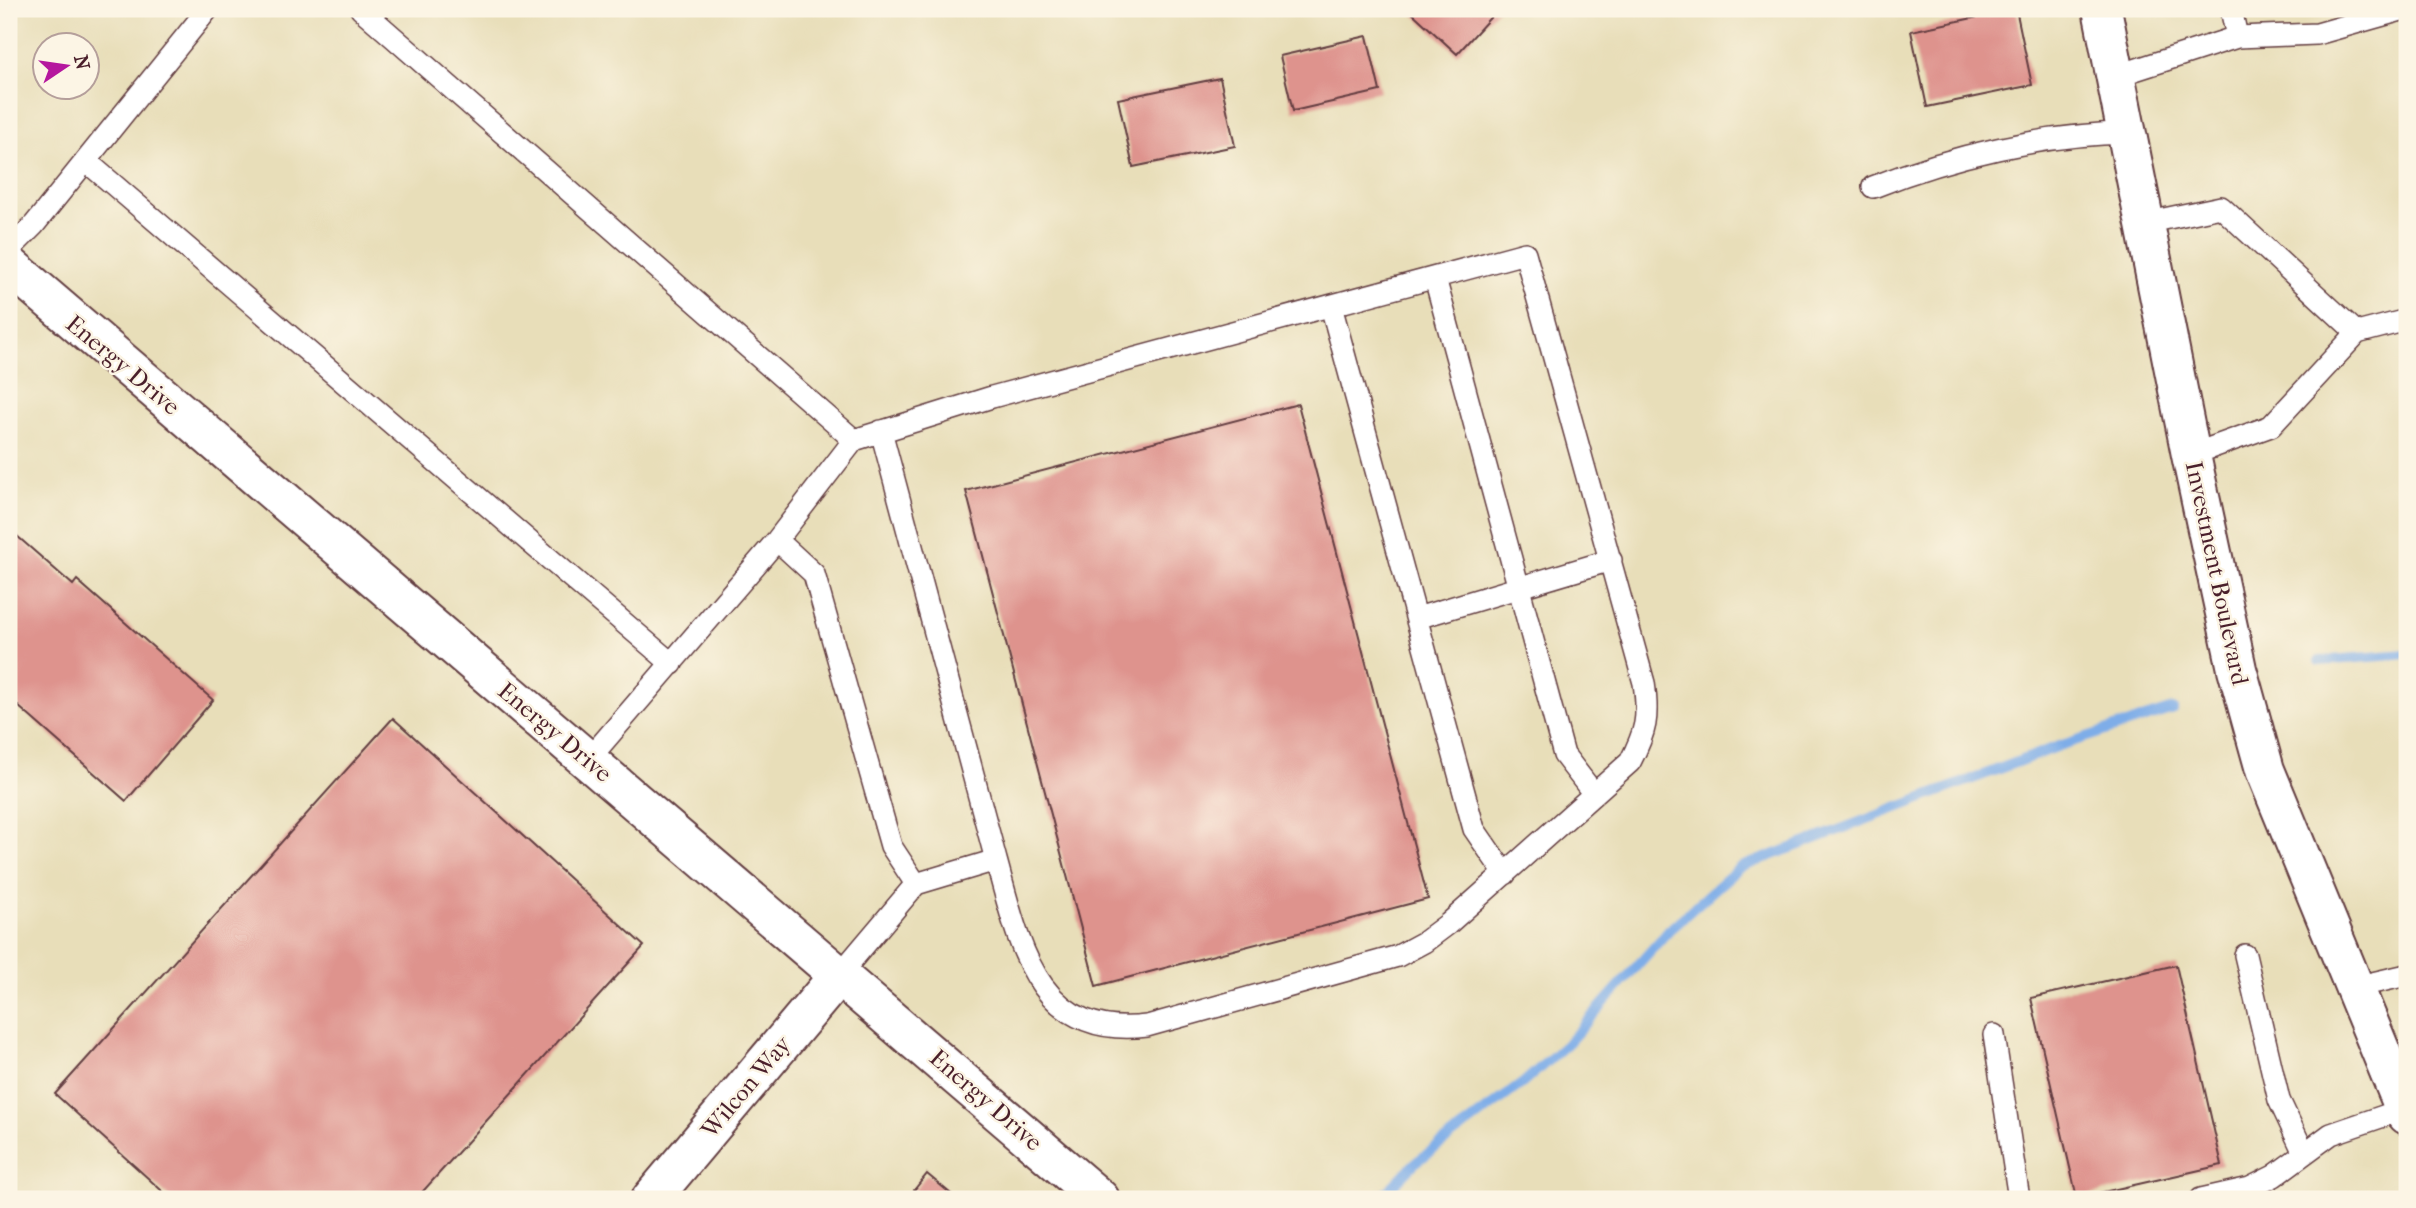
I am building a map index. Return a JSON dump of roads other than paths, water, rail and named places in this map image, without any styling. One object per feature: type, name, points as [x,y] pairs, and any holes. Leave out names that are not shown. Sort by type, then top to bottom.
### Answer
[{"type":"street","name":"Investment Boulevard","points":[[2102,9],[2191,455],[2237,669],[2265,770],[2406,1111]]},
{"type":"street","name":"Energy Drive","points":[[9,265],[1100,1199]]},
{"type":"street","name":"Wilcon Way","points":[[651,1199],[840,974]]},
{"type":"lane","points":[[9,250],[34,225],[208,9]]},
{"type":"lane","points":[[361,9],[854,440]]},
{"type":"lane","points":[[2231,9],[2237,37]]},
{"type":"lane","points":[[2116,76],[2237,37],[2317,34],[2405,9]]},
{"type":"lane","points":[[1873,187],[1958,159],[2083,134],[2128,133]]},
{"type":"lane","points":[[86,161],[672,664]]},
{"type":"lane","points":[[2145,223],[2221,207],[2357,334]]},
{"type":"lane","points":[[588,760],[777,540],[854,440],[881,431],[992,397],[1525,253],[1644,683],[1648,715],[1642,739],[1629,762],[1505,874],[1448,924],[1398,956],[1147,1026],[1122,1029],[1097,1026],[1054,998],[1034,977],[1021,949],[881,431]]},
{"type":"lane","points":[[1435,278],[1564,755],[1594,794]]},
{"type":"lane","points":[[1331,306],[1474,829],[1505,874]]},
{"type":"lane","points":[[2191,455],[2271,426],[2357,334],[2407,320]]},
{"type":"lane","points":[[777,540],[814,574],[891,846],[916,884]]},
{"type":"lane","points":[[1417,618],[1611,561]]},
{"type":"lane","points":[[840,974],[916,884],[996,860]]},
{"type":"lane","points":[[2245,955],[2279,1100],[2304,1153]]},
{"type":"lane","points":[[2355,987],[2407,975]]},
{"type":"lane","points":[[1994,1035],[2020,1199]]},
{"type":"lane","points":[[2201,1199],[2250,1188],[2274,1176],[2331,1134],[2406,1111]]},
{"type":"waterway","points":[[2319,661],[2407,654]]},
{"type":"waterway","points":[[1380,1199],[1415,1163],[1523,1083],[1569,1042],[1670,929],[1739,868],[2059,746],[2173,709]]}]
